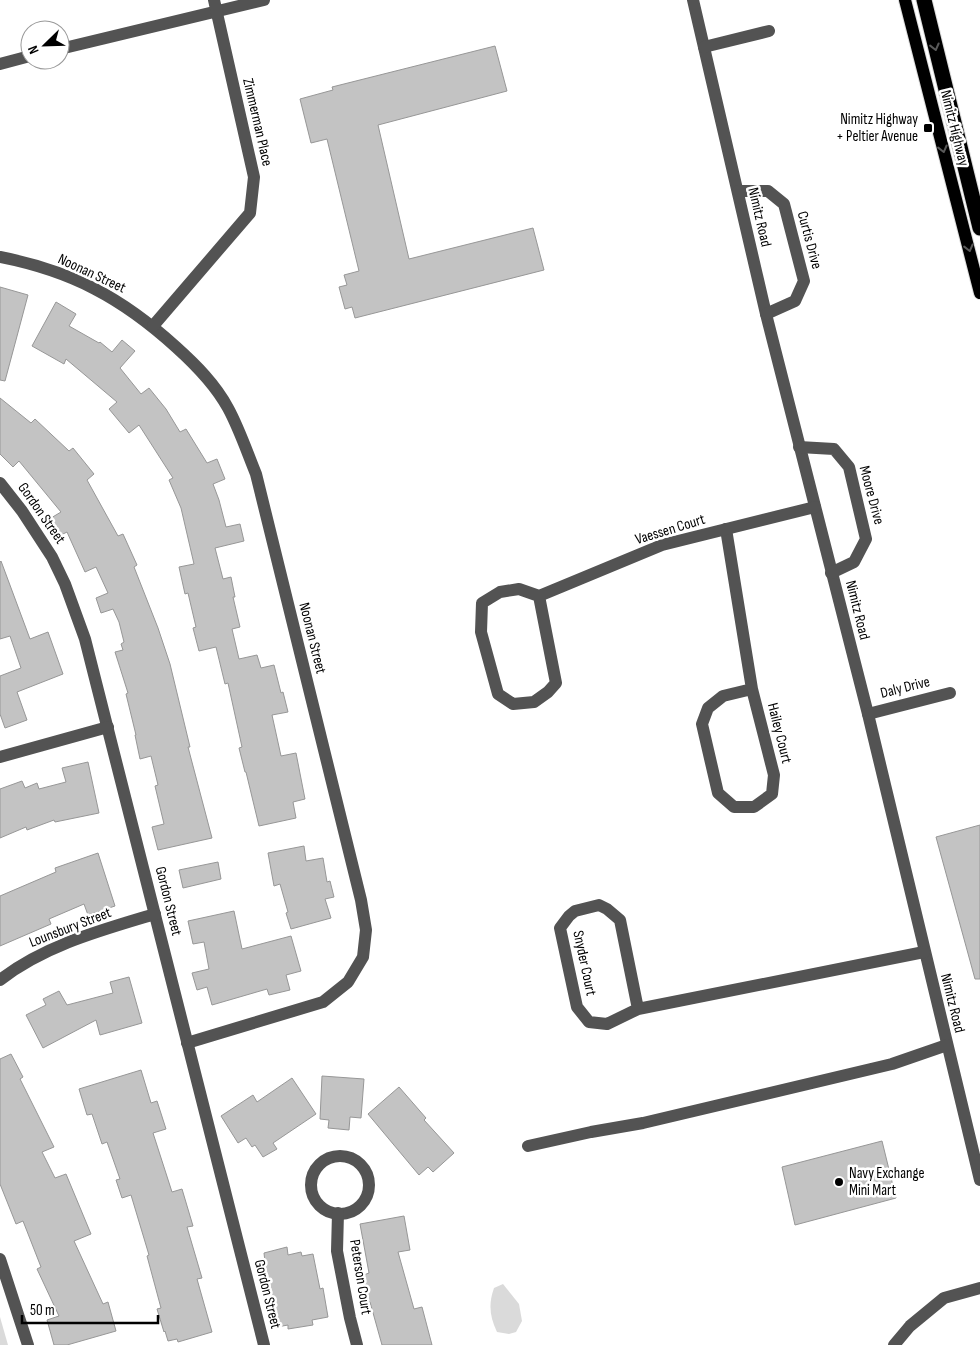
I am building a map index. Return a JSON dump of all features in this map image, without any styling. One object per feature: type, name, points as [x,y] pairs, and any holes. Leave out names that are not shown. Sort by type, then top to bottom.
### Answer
[{"type":"highway","points":[[924,0],[980,228]]},
{"type":"main road","name":"Nimitz Highway","points":[[906,0],[980,293]]},
{"type":"street","points":[[70,46],[216,6],[264,0]]},
{"type":"street","name":"Nimitz Road","points":[[693,0],[766,314],[868,714],[946,1045],[980,1180]]},
{"type":"street","name":"Zimmerman Place","points":[[153,326],[250,213],[254,177],[216,6]]},
{"type":"street","points":[[704,47],[770,31]]},
{"type":"street","points":[[0,64],[20,59]]},
{"type":"street","name":"Curtis Drive","points":[[738,191],[768,191],[784,204],[804,281],[795,301],[766,314]]},
{"type":"street","name":"Noonan Street","points":[[0,257],[61,273],[111,296],[153,326],[199,368],[227,407],[256,474],[361,900],[366,930],[363,957],[348,982],[323,1002],[187,1043]]},
{"type":"street","name":"Moore Drive","points":[[799,447],[834,448],[849,466],[866,539],[854,562],[832,573]]},
{"type":"street","name":"Gordon Street","points":[[0,483],[22,511],[52,557],[65,584],[85,638],[264,1345]]},
{"type":"street","name":"Vaessen Court","points":[[539,596],[662,545],[815,507]]},
{"type":"street","name":"Hailey Court","points":[[726,529],[752,689],[774,775],[772,794],[754,807],[734,807],[718,793],[702,724],[708,708],[722,696],[752,689]]},
{"type":"street","points":[[519,589],[539,596],[556,683],[548,692],[534,702],[513,704],[498,694],[481,632],[482,603],[500,592],[519,589]]},
{"type":"street","name":"Daly Drive","points":[[868,714],[950,693]]},
{"type":"street","points":[[0,757],[108,727]]},
{"type":"street","name":"Snyder Court","points":[[638,1009],[620,920],[607,909],[599,906],[575,911],[560,928],[577,1007],[589,1022],[607,1024],[638,1009],[924,952]]},
{"type":"street","name":"Lounsbury Street","points":[[0,980],[17,967],[52,949],[155,914]]},
{"type":"street","points":[[528,1146],[643,1123],[892,1064],[946,1045]]},
{"type":"street","points":[[336,1156],[354,1160],[366,1173],[368,1182],[368,1191],[365,1199],[359,1206],[352,1212],[338,1213],[324,1209],[317,1202],[312,1193],[311,1183],[313,1174],[322,1162],[336,1156]]},
{"type":"street","name":"Peterson Court","points":[[338,1213],[337,1251],[357,1345]]},
{"type":"street","points":[[0,1259],[28,1345]]},
{"type":"street","points":[[894,1345],[910,1326],[944,1298],[980,1288]]},
{"type":"shaded area","points":[[503,1284],[519,1304],[522,1321],[516,1332],[509,1334],[497,1332],[491,1311],[494,1288]]},
{"type":"shaded area","points":[[0,1317],[8,1345],[0,1345]]},
{"type":"building","points":[[495,46],[507,91],[378,125],[409,259],[533,228],[544,270],[355,318],[352,307],[345,309],[339,287],[347,285],[344,275],[359,271],[327,139],[311,143],[300,99],[333,90],[332,87]]},
{"type":"building","points":[[0,287],[28,295],[5,381],[0,380]]},
{"type":"building","points":[[56,302],[76,314],[69,326],[100,342],[112,352],[122,340],[135,351],[120,368],[141,394],[149,388],[166,409],[180,432],[186,429],[207,463],[217,459],[225,479],[213,484],[226,527],[240,524],[244,541],[215,548],[223,579],[231,577],[235,597],[233,597],[240,627],[232,629],[239,659],[257,655],[261,668],[274,665],[288,712],[272,715],[281,756],[296,753],[305,799],[293,802],[296,818],[259,826],[239,748],[242,747],[228,683],[225,684],[216,647],[199,651],[193,628],[196,627],[188,593],[185,594],[179,567],[194,564],[181,508],[169,480],[173,478],[139,425],[129,433],[109,409],[117,402],[66,359],[64,364],[32,346]]},
{"type":"building","points":[[0,398],[31,423],[35,419],[69,451],[73,448],[94,474],[87,480],[118,536],[123,534],[137,565],[134,567],[170,664],[190,747],[188,747],[212,838],[158,850],[152,827],[164,824],[155,786],[158,785],[151,756],[140,759],[126,694],[128,693],[115,652],[123,650],[121,644],[124,642],[119,622],[113,609],[101,613],[96,598],[108,593],[96,567],[85,572],[67,532],[61,535],[51,518],[61,512],[19,461],[13,467],[0,454]]},
{"type":"building","points":[[1,561],[30,639],[48,632],[63,674],[17,692],[27,720],[5,728],[0,714],[0,676],[21,668],[10,636],[0,639]]},
{"type":"building","points":[[88,762],[99,813],[55,822],[54,820],[27,830],[26,827],[0,838],[0,789],[22,781],[25,788],[37,783],[39,789],[66,782],[62,768]]},
{"type":"building","points":[[980,825],[980,979],[975,979],[936,837]]},
{"type":"building","points":[[304,846],[306,861],[323,858],[327,882],[330,881],[334,897],[325,899],[331,918],[291,929],[280,884],[274,886],[268,853]]},
{"type":"building","points":[[98,853],[115,906],[88,915],[84,904],[49,919],[51,924],[0,946],[0,896],[56,872],[55,868]]},
{"type":"building","points":[[218,862],[221,879],[183,888],[179,870]]},
{"type":"building","points":[[234,911],[242,949],[291,936],[301,971],[286,975],[290,990],[269,995],[267,989],[212,1005],[207,987],[197,990],[192,973],[209,969],[204,942],[193,944],[188,921]]},
{"type":"building","points":[[129,977],[142,1023],[100,1035],[96,1020],[43,1048],[26,1015],[46,1005],[43,999],[59,991],[67,1005],[113,993],[110,982]]},
{"type":"building","points":[[11,1054],[23,1077],[20,1079],[54,1147],[42,1152],[55,1178],[66,1174],[91,1234],[74,1241],[103,1304],[108,1302],[116,1331],[67,1345],[54,1345],[47,1320],[59,1316],[37,1269],[41,1267],[23,1221],[16,1224],[0,1184],[0,1059]]},
{"type":"building","points":[[141,1070],[151,1103],[157,1101],[166,1129],[153,1133],[172,1192],[182,1189],[193,1226],[187,1227],[202,1278],[197,1279],[212,1332],[178,1342],[177,1339],[168,1341],[164,1332],[157,1309],[161,1308],[147,1256],[149,1255],[131,1195],[122,1198],[116,1180],[120,1179],[107,1142],[102,1144],[92,1114],[87,1115],[79,1089]]},
{"type":"building","points":[[322,1076],[364,1079],[361,1118],[350,1117],[349,1130],[328,1128],[329,1120],[320,1119]]},
{"type":"building","points":[[292,1078],[316,1114],[273,1143],[277,1149],[263,1157],[255,1145],[252,1147],[246,1138],[238,1143],[221,1116],[253,1095],[257,1102]]},
{"type":"building","points":[[399,1087],[426,1118],[424,1120],[454,1153],[433,1172],[428,1167],[419,1175],[368,1114]]},
{"type":"building","name":"Navy Exchange Mini Mart","points":[[882,1141],[896,1198],[795,1225],[782,1167]]},
{"type":"building","points":[[404,1216],[410,1250],[398,1252],[414,1309],[422,1307],[432,1345],[382,1345],[361,1276],[369,1273],[360,1224]]},
{"type":"building","points":[[287,1247],[288,1255],[301,1252],[302,1256],[313,1254],[320,1289],[323,1288],[328,1317],[312,1320],[313,1325],[288,1329],[288,1325],[277,1327],[270,1291],[266,1292],[259,1263],[265,1262],[264,1253]]},
{"type":"place","name":"Nimitz Highway + Peltier Avenue","points":[[928,128]]},
{"type":"place","name":"Navy Exchange Mini Mart","points":[[839,1182]]}]
